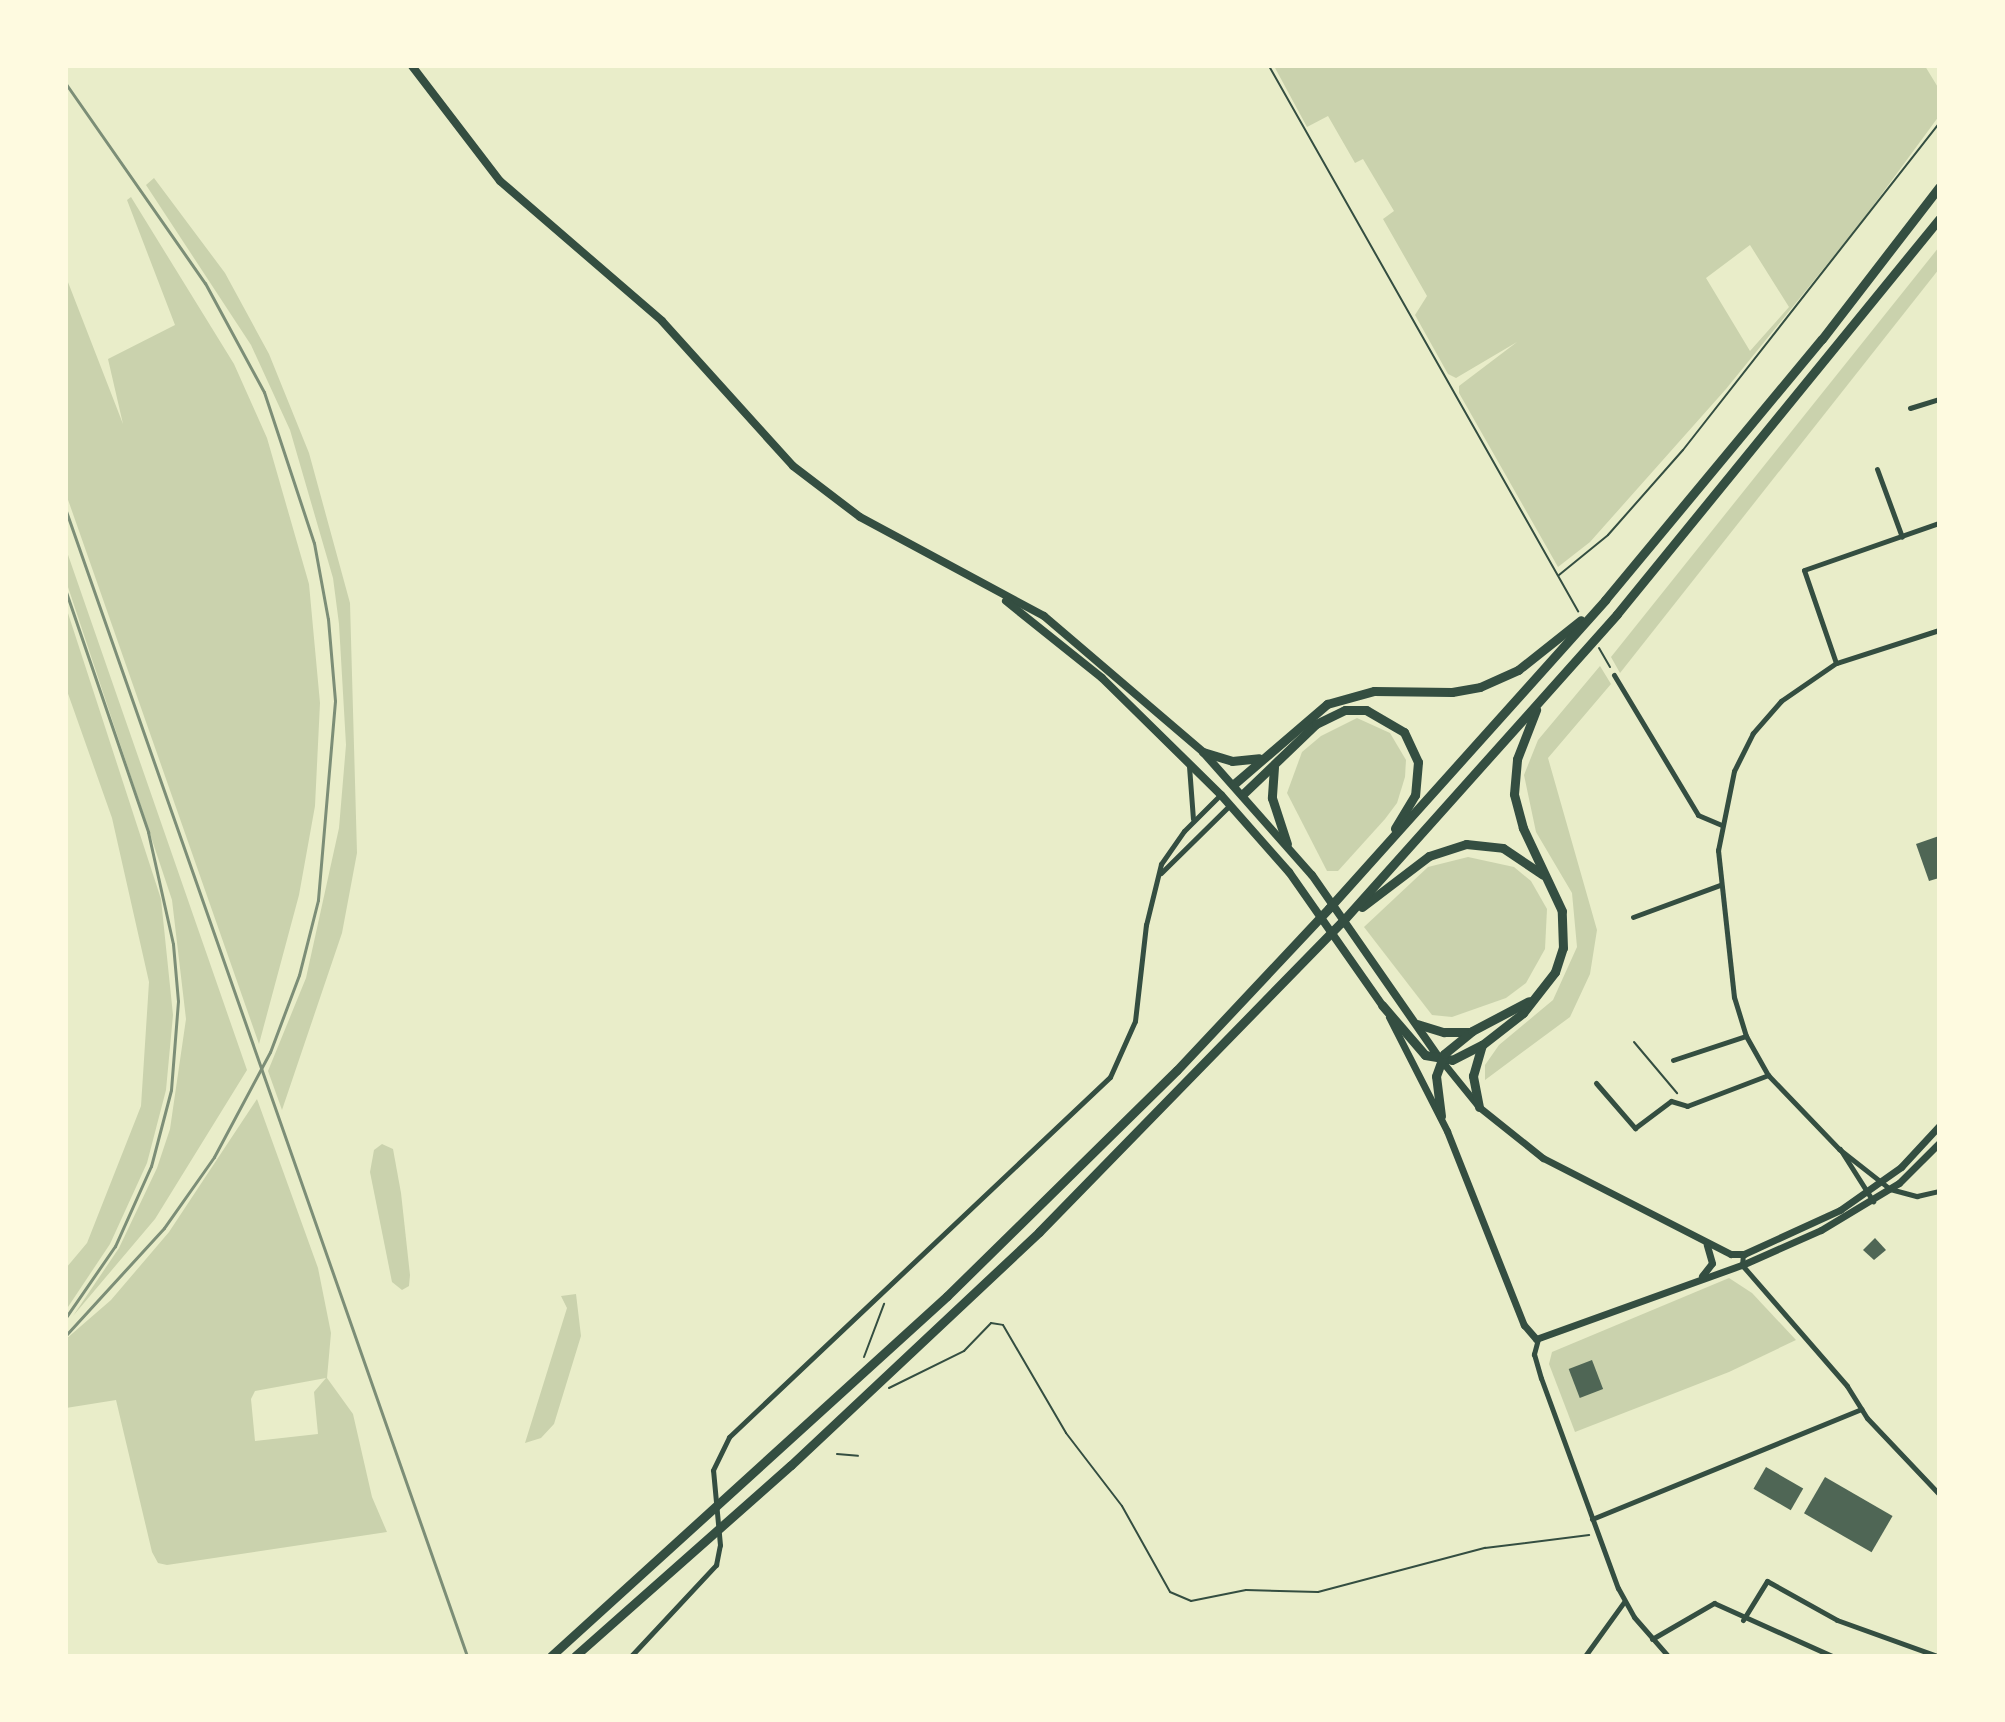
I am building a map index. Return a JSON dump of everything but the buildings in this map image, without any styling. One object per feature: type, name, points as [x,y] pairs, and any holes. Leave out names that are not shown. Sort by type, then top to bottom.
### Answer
[{"type":"highway","points":[[551,1656],[861,1372],[1177,1070],[1377,854],[1605,600],[1813,350],[1939,187]]},
{"type":"highway","points":[[575,1656],[878,1390],[1112,1160],[1341,923],[1539,704],[1727,484],[1939,219]]},
{"type":"highway","points":[[1234,784],[1312,713],[1342,698],[1374,691],[1452,692],[1493,683],[1541,653],[1605,600]]},
{"type":"highway","points":[[1382,1005],[1425,1055],[1441,1060],[1462,1057],[1482,1045],[1541,993],[1555,972],[1564,936],[1552,887],[1523,828],[1514,794],[1517,759],[1539,704]]},
{"type":"highway","points":[[1243,794],[1308,731],[1335,714],[1366,710],[1396,724],[1415,751],[1418,784],[1377,854]]},
{"type":"highway","points":[[1203,752],[1232,761],[1262,757]]},
{"type":"highway","points":[[1274,767],[1272,798],[1287,844]]},
{"type":"highway","points":[[1341,923],[1429,856],[1466,844],[1515,853],[1552,887]]},
{"type":"highway","points":[[1441,1116],[1436,1084],[1441,1060],[1472,1031],[1541,993]]},
{"type":"highway","points":[[1417,1024],[1444,1032],[1472,1031]]},
{"type":"highway","points":[[1479,1107],[1473,1076],[1482,1045]]},
{"type":"main road","points":[[412,66],[478,156],[532,212],[662,321],[793,466],[860,517],[1072,636],[1203,752],[1312,875],[1441,1060],[1479,1107],[1543,1158],[1720,1251],[1744,1254],[1866,1192],[1939,1126]]},
{"type":"main road","points":[[987,586],[1102,678],[1186,758],[1300,887],[1382,1005],[1441,1116],[1524,1325],[1538,1339],[1742,1265],[1873,1201],[1939,1143]]},
{"type":"main road","points":[[1221,795],[1234,784]]},
{"type":"main road","points":[[1230,805],[1243,794]]},
{"type":"main road","points":[[1697,1280],[1712,1263],[1705,1242]]},
{"type":"street","points":[[1910,408],[1939,399]]},
{"type":"street","points":[[1877,469],[1902,537]]},
{"type":"street","points":[[1836,663],[1804,570],[1939,523]]},
{"type":"street","points":[[1939,630],[1836,663],[1781,701],[1753,733],[1734,771],[1721,825],[1720,885],[1734,997],[1746,1036],[1768,1075],[1839,1149],[1890,1189],[1917,1196],[1939,1191]]},
{"type":"street","points":[[1614,675],[1698,815],[1721,825]]},
{"type":"street","points":[[1186,758],[1194,787],[1193,820]]},
{"type":"street","points":[[631,1656],[716,1565],[720,1545],[713,1470],[729,1437],[1110,1077],[1135,1021],[1146,925],[1158,877],[1175,841],[1221,795]]},
{"type":"street","points":[[1158,877],[1230,805]]},
{"type":"street","points":[[1633,917],[1720,885]]},
{"type":"street","points":[[1673,1060],[1746,1036]]},
{"type":"street","points":[[1596,1083],[1635,1128],[1671,1101],[1687,1106],[1768,1075]]},
{"type":"street","points":[[1839,1149],[1873,1201]]},
{"type":"street","points":[[1744,1254],[1742,1265],[1847,1386],[1861,1409],[1939,1494]]},
{"type":"street","points":[[1538,1339],[1534,1354],[1538,1369],[1624,1602],[1668,1656]]},
{"type":"street","points":[[1592,1519],[1861,1409]]},
{"type":"street","points":[[1743,1620],[1767,1581],[1837,1620],[1937,1656]]},
{"type":"street","points":[[1585,1656],[1624,1602]]},
{"type":"street","points":[[1652,1639],[1714,1603],[1743,1620],[1832,1656]]},
{"type":"path","points":[[1269,66],[1558,576],[1608,535],[1683,450],[1939,124]]},
{"type":"path","points":[[1634,1042],[1687,1106]]},
{"type":"path","points":[[861,1372],[886,1309],[879,1296]]},
{"type":"path","points":[[878,1390],[964,1351],[991,1323],[1003,1325],[1066,1433],[1122,1506],[1170,1592],[1191,1601],[1246,1590],[1318,1592],[1485,1548],[1597,1532]]},
{"type":"path","points":[[837,1454],[858,1456]]},
{"type":"green space","points":[[1274,66],[1925,66],[1939,89],[1939,116],[1859,225],[1726,389],[1590,542],[1558,567],[1459,393],[1459,386],[1517,342],[1456,378],[1448,374],[1415,315],[1427,296],[1383,219],[1394,211],[1363,159],[1355,163],[1328,116],[1307,127]],"holes":[[[1750,245],[1789,307],[1750,351],[1706,278]]]},
{"type":"green space","points":[[154,178],[225,273],[269,354],[309,453],[350,603],[357,853],[342,933],[282,1110],[268,1071],[306,978],[339,828],[346,745],[339,624],[333,578],[290,430],[251,345],[146,185]]},
{"type":"green space","points":[[131,197],[234,364],[267,438],[309,584],[320,703],[315,806],[299,895],[259,1044],[66,494],[66,277],[123,424],[108,359],[175,325],[127,200]]},
{"type":"green space","points":[[1939,247],[1939,269],[1620,673],[1611,657]]},
{"type":"green space","points":[[66,549],[247,1070],[155,1219],[73,1316],[119,1248],[157,1168],[170,1129],[186,1019],[172,900],[66,581]]},
{"type":"green space","points":[[66,607],[161,899],[173,1015],[166,1090],[147,1163],[110,1244],[66,1310],[66,1268],[87,1243],[141,1106],[149,982],[112,818],[66,688]]},
{"type":"green space","points":[[1600,666],[1611,684],[1548,758],[1597,930],[1590,974],[1570,1017],[1485,1080],[1485,1065],[1499,1045],[1553,1000],[1577,947],[1572,893],[1536,832],[1524,775],[1538,740]]},
{"type":"green space","points":[[1357,718],[1390,733],[1406,760],[1405,777],[1397,803],[1385,819],[1338,871],[1327,871],[1287,793],[1302,752],[1321,736]]},
{"type":"green space","points":[[1468,857],[1514,867],[1531,881],[1547,909],[1545,949],[1526,983],[1506,998],[1452,1017],[1432,1015],[1364,927],[1428,867]]},
{"type":"green space","points":[[257,1099],[318,1268],[331,1333],[327,1378],[353,1414],[372,1497],[387,1532],[167,1565],[158,1563],[152,1552],[116,1400],[66,1408],[66,1339],[111,1300],[169,1232]],"holes":[[[326,1378],[314,1392],[318,1434],[255,1441],[251,1399],[255,1391]]]},
{"type":"green space","points":[[382,1144],[393,1149],[401,1193],[410,1275],[409,1286],[402,1290],[392,1282],[370,1172],[374,1150]]},
{"type":"green space","points":[[1729,1278],[1752,1293],[1796,1340],[1729,1372],[1575,1432],[1549,1364],[1552,1352]]},
{"type":"green space","points":[[576,1294],[581,1336],[554,1424],[541,1438],[525,1443],[567,1308],[561,1296]]},
{"type":"railway","points":[[66,84],[205,283],[264,392],[314,543],[328,619],[335,701],[318,900],[299,975],[270,1052],[214,1157],[164,1228],[66,1335]]},
{"type":"railway","points":[[66,511],[467,1656]]},
{"type":"railway","points":[[66,592],[148,832],[173,944],[178,1001],[171,1090],[151,1166],[115,1246],[66,1317]]}]
